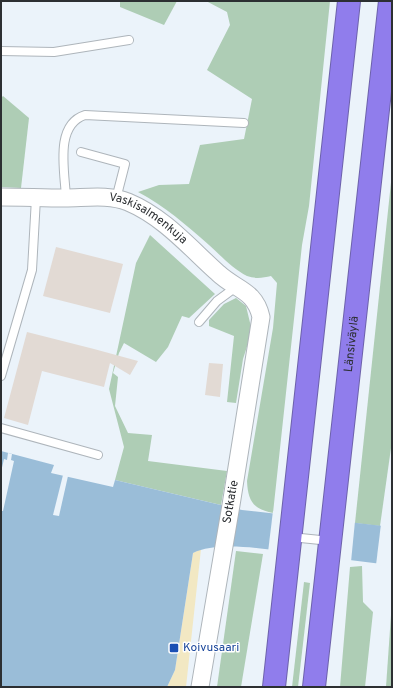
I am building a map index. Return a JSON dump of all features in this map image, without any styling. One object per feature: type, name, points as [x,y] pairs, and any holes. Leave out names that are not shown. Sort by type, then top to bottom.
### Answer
[{"type":"highway","points":[[274,687],[349,1]]},
{"type":"highway","name":"Länsiväylä","points":[[314,687],[390,1]]},
{"type":"highway","points":[[262,687],[280,639]]},
{"type":"street","name":"Vaskisalmenkuja","points":[[1,197],[116,199],[141,208],[163,223],[219,275],[253,299],[258,306],[261,317]]},
{"type":"street","name":"Sotkatie","points":[[200,687],[261,317]]},
{"type":"lane","points":[[1,51],[54,52],[129,40]]},
{"type":"lane","points":[[66,198],[64,140],[69,125],[77,117],[85,115],[244,123]]},
{"type":"lane","points":[[80,152],[125,164],[116,199]]},
{"type":"lane","points":[[1,376],[32,270],[36,198]]},
{"type":"lane","points":[[199,322],[217,301],[236,287]]},
{"type":"lane","points":[[1,428],[98,455]]},
{"type":"lane","points":[[291,537],[330,541]]},
{"type":"green space","points":[[120,1],[177,1],[164,25],[120,7]]},
{"type":"green space","points":[[206,1],[330,1],[309,206],[302,245],[273,513],[261,509],[253,503],[250,499],[247,481],[273,328],[277,283],[271,276],[253,278],[242,273],[175,216],[148,197],[138,192],[159,185],[189,184],[200,145],[244,139],[252,99],[207,70],[230,25],[227,12]]},
{"type":"green space","points":[[3,96],[29,118],[21,188],[1,187],[1,98]]},
{"type":"green space","points":[[392,173],[392,441],[380,526],[355,523]]},
{"type":"green space","points":[[150,235],[215,294],[189,318],[182,316],[168,347],[156,362],[124,343],[119,353],[113,373],[118,377],[115,406],[128,433],[152,435],[148,461],[227,471],[221,505],[115,480],[124,447],[109,389],[136,263]]},
{"type":"green space","points":[[236,298],[246,306],[252,331],[243,359],[236,403],[227,402],[234,336],[209,326],[209,320],[224,304]]},
{"type":"green space","points":[[236,551],[263,554],[241,687],[217,687]]},
{"type":"green space","points":[[362,566],[363,602],[373,612],[365,687],[340,687],[350,567]]},
{"type":"green space","points":[[304,582],[310,583],[298,687],[292,687]]},
{"type":"green space","points":[[391,615],[392,687],[386,687]]},
{"type":"sand","points":[[201,549],[186,687],[167,687],[175,670],[193,553]]},
{"type":"water","points":[[1,451],[54,465],[51,473],[113,487],[115,480],[242,510],[392,527],[390,565],[246,547],[217,547],[204,549],[193,553],[175,670],[167,687],[1,687]]},
{"type":"pier","points":[[8,453],[12,454],[11,460],[14,461],[3,511],[1,511],[1,472],[4,459],[7,460]]},
{"type":"pier","points":[[63,475],[68,476],[59,516],[53,515]]},
{"type":"pier","points":[[273,511],[355,521],[351,562],[268,552]]},
{"type":"pier","points":[[381,524],[392,525],[392,568],[376,565]]},
{"type":"building","points":[[56,247],[123,264],[110,313],[43,296]]},
{"type":"building","points":[[27,332],[138,361],[130,375],[110,363],[104,387],[42,371],[28,425],[4,418]]},
{"type":"building","points":[[209,363],[223,364],[220,397],[205,395]]},
{"type":"place","name":"Koivusaari","points":[[174,648]]}]
